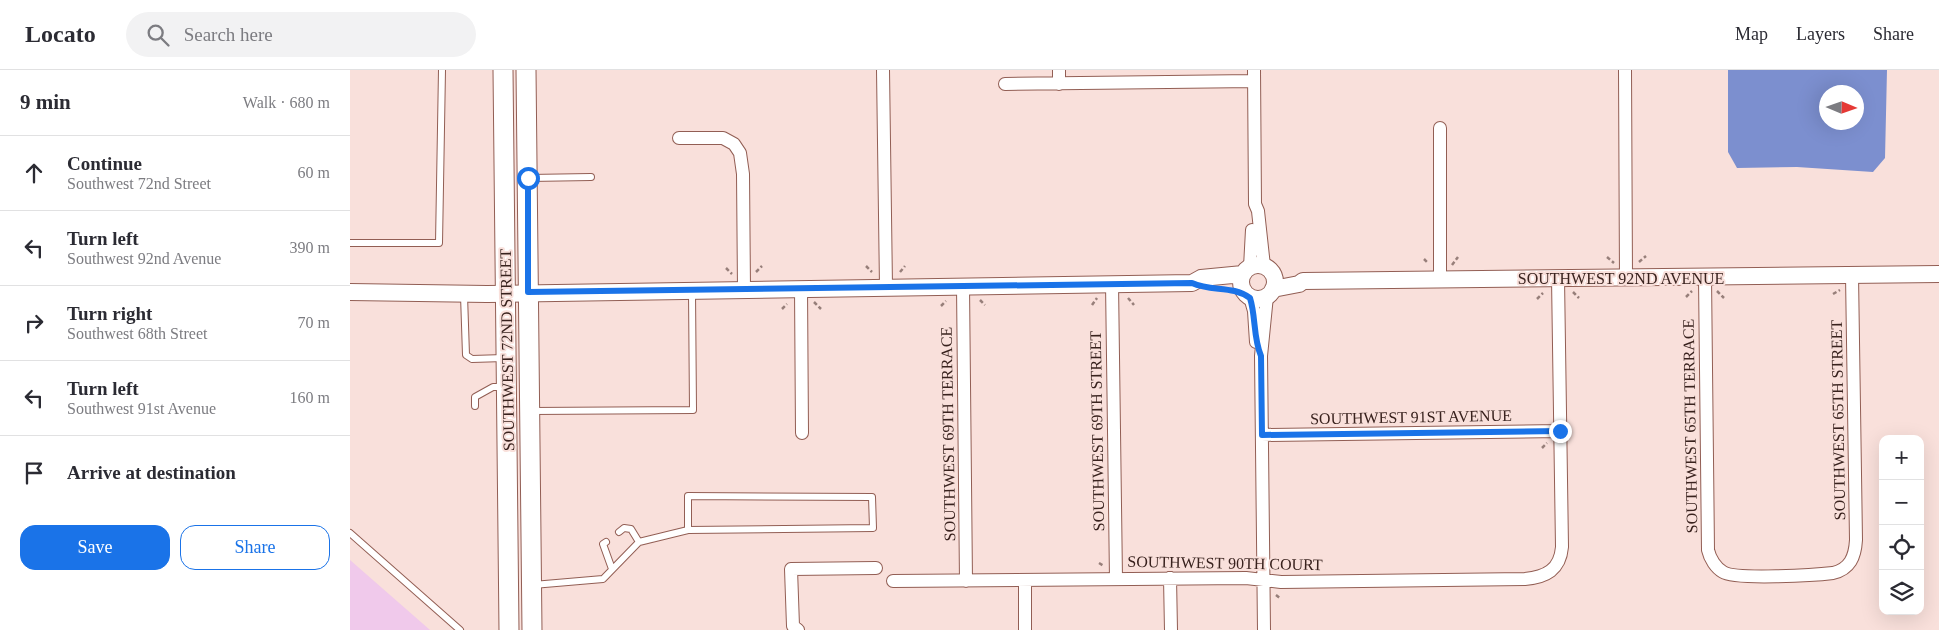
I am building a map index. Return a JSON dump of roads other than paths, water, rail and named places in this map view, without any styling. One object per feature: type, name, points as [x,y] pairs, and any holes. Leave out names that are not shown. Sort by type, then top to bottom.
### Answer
[{"type":"main road","name":"SOUTHWEST 72ND STREET","points":[[503,70],[510,630]]},
{"type":"main road","name":"SOUTHWEST 72ND STREET","points":[[526,70],[532,630]]},
{"type":"main road","points":[[508,586],[532,585]]},
{"type":"street","points":[[882,70],[886,287]]},
{"type":"street","points":[[1059,70],[1059,84]]},
{"type":"street","points":[[1625,70],[1626,278]]},
{"type":"street","points":[[1005,84],[1059,84],[1254,76],[1256,204],[1258,210],[1262,278],[1264,630]]},
{"type":"street","points":[[1440,128],[1440,280]]},
{"type":"street","points":[[679,138],[723,138],[734,144],[740,154],[743,174],[744,289]]},
{"type":"street","name":"SOUTHWEST 92ND AVENUE","points":[[1192,283],[1201,278],[1299,278],[1303,281],[1626,278],[1705,285],[1848,282],[1939,274]]},
{"type":"street","name":"SOUTHWEST 92ND AVENUE","points":[[350,292],[506,293],[1192,283],[1202,287],[1231,289],[1257,299],[1262,278]]},
{"type":"street","points":[[1261,356],[1256,346],[1254,311],[1241,283],[1262,278]]},
{"type":"street","points":[[1558,278],[1560,431]]},
{"type":"street","name":"SOUTHWEST 65TH STREET","points":[[1720,570],[1737,576],[1826,574],[1838,572],[1850,564],[1856,540],[1848,282]]},
{"type":"street","name":"SOUTHWEST 69TH STREET","points":[[1112,284],[1116,579]]},
{"type":"street","name":"SOUTHWEST 65TH TERRACE","points":[[1705,285],[1707,542],[1711,559],[1720,570]]},
{"type":"street","name":"SOUTHWEST 69TH TERRACE","points":[[963,286],[966,581]]},
{"type":"street","points":[[802,288],[802,432]]},
{"type":"street","name":"SOUTHWEST 91ST AVENUE","points":[[1262,435],[1560,431]]},
{"type":"street","name":"SOUTHWEST 90TH COURT","points":[[893,581],[1170,578],[1264,581],[1525,579],[1540,577],[1554,569],[1560,557],[1562,547],[1560,431]]},
{"type":"street","points":[[798,630],[792,626],[792,569],[876,568]]},
{"type":"street","points":[[1170,578],[1171,630]]},
{"type":"street","points":[[1025,580],[1025,630]]},
{"type":"lane","points":[[350,243],[439,243],[442,70]]},
{"type":"lane","points":[[528,178],[591,177]]},
{"type":"lane","points":[[530,412],[693,410],[692,289]]},
{"type":"lane","points":[[464,293],[466,355],[472,359],[507,358]]},
{"type":"lane","points":[[475,406],[475,397],[493,387],[507,386]]},
{"type":"lane","points":[[532,585],[602,579],[639,542],[688,530],[873,528],[872,497],[688,496],[688,530]]},
{"type":"lane","points":[[619,532],[624,528],[631,529],[639,542]]},
{"type":"lane","points":[[350,533],[460,630]]},
{"type":"lane","points":[[606,542],[603,544],[612,569]]},
{"type":"water","points":[[1728,70],[1887,70],[1885,158],[1873,172],[1797,167],[1737,168],[1728,152]]}]
